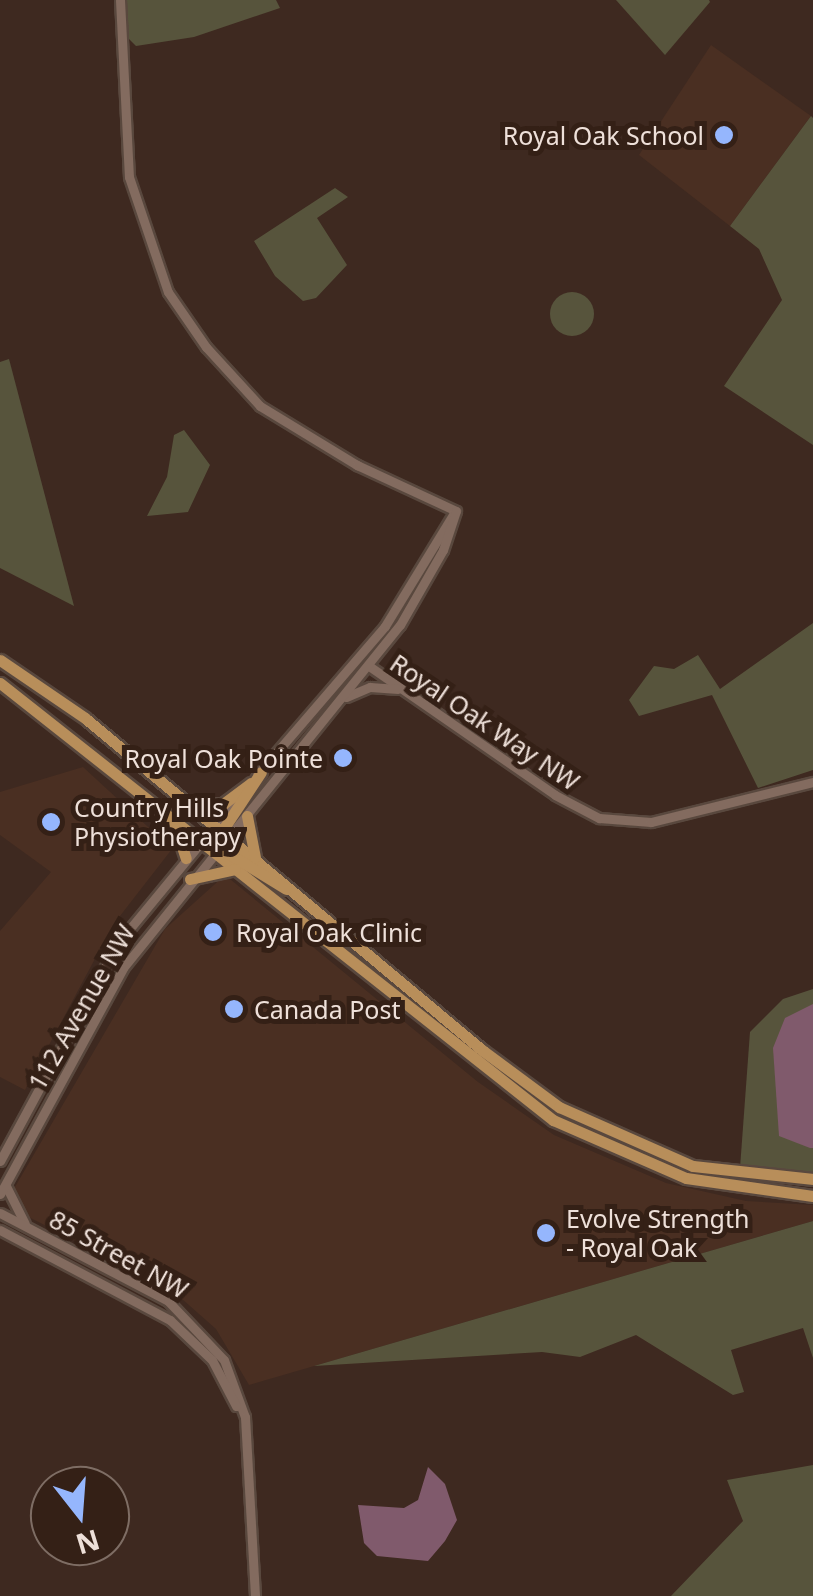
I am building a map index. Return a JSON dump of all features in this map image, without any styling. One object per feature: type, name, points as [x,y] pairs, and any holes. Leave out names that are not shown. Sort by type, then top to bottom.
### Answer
[{"type":"main road","points":[[0,660],[74,710],[189,804],[219,839],[235,869],[516,1096],[572,1132],[686,1178],[813,1196]]},
{"type":"main road","points":[[0,683],[200,840],[219,839],[255,858],[497,1062],[572,1115],[694,1166],[813,1179]]},
{"type":"main road","points":[[219,839],[260,772]]},
{"type":"main road","points":[[189,804],[223,804],[251,782]]},
{"type":"main road","points":[[246,816],[255,858]]},
{"type":"main road","points":[[173,818],[186,858]]},
{"type":"main road","points":[[219,839],[290,890]]},
{"type":"main road","points":[[190,879],[235,869]]},
{"type":"street","points":[[120,0],[129,176],[168,292],[206,347],[260,406],[357,465],[456,511]]},
{"type":"street","points":[[219,839],[246,816],[368,666],[419,595],[456,511]]},
{"type":"street","points":[[219,839],[251,782],[386,626],[456,511]]},
{"type":"street","name":"Royal Oak Way NW","points":[[368,666],[599,818],[651,822],[813,782]]},
{"type":"street","points":[[343,698],[370,687],[404,690]]},
{"type":"street","name":"112 Avenue NW","points":[[3,1189],[114,983],[219,839]]},
{"type":"street","name":"112 Avenue NW","points":[[0,1161],[104,964],[200,840]]},
{"type":"street","points":[[3,1189],[26,1226]]},
{"type":"street","name":"85 Street NW","points":[[0,1214],[168,1301],[196,1324],[237,1389],[246,1452],[255,1596]]},
{"type":"street","name":"85 Street NW","points":[[3,1234],[185,1332],[227,1382],[246,1452]]},
{"type":"shaded area","points":[[125,0],[276,0],[280,8],[194,37],[136,46],[126,36]]},
{"type":"shaded area","points":[[616,0],[709,0],[710,2],[665,55]]},
{"type":"shaded area","name":"Royal Oak School","points":[[711,45],[811,116],[730,226],[639,155]]},
{"type":"shaded area","points":[[811,116],[813,445],[724,386],[782,300],[759,249],[730,226]]},
{"type":"shaded area","points":[[335,188],[348,197],[317,218],[347,265],[316,298],[303,301],[275,276],[254,241]]},
{"type":"shaded area","points":[[572,292],[587,299],[594,314],[587,329],[572,336],[557,329],[550,314],[557,299]]},
{"type":"shaded area","points":[[9,359],[74,606],[0,568],[0,362]]},
{"type":"shaded area","points":[[184,430],[210,465],[188,512],[147,516],[167,477],[174,435]]},
{"type":"shaded area","points":[[813,623],[813,770],[758,788],[712,695],[639,716],[629,700],[654,666],[674,669],[698,655],[720,689]]},
{"type":"shaded area","points":[[83,767],[172,849],[113,925],[25,1090],[0,1077],[0,931],[51,872],[0,835],[0,792]]},
{"type":"shaded area","points":[[225,875],[478,1082],[554,1135],[666,1183],[746,1201],[813,1205],[813,1221],[249,1385],[216,1329],[173,1291],[21,1213],[12,1192],[165,929]]},
{"type":"shaded area","points":[[813,989],[813,1173],[740,1168],[750,1032],[783,999]]},
{"type":"shaded area","points":[[813,1004],[810,1148],[779,1136],[773,1048],[785,1018]]},
{"type":"shaded area","points":[[813,1221],[813,1358],[803,1328],[731,1350],[744,1392],[733,1395],[636,1335],[580,1357],[542,1352],[314,1366]]},
{"type":"shaded area","points":[[813,1465],[813,1596],[671,1596],[743,1521],[727,1480]]},
{"type":"shaded area","points":[[428,1467],[445,1484],[457,1520],[445,1541],[428,1561],[377,1556],[364,1543],[358,1505],[404,1508],[418,1500]]},
{"type":"place","name":"Royal Oak School","points":[[724,135]]},
{"type":"place","name":"Royal Oak Pointe","points":[[343,758]]},
{"type":"place","name":"Country Hills Physiotherapy","points":[[51,822]]},
{"type":"place","name":"Royal Oak Clinic","points":[[213,932]]},
{"type":"place","name":"Canada Post","points":[[234,1009]]},
{"type":"place","name":"Evolve Strength - Royal Oak","points":[[546,1233]]}]
